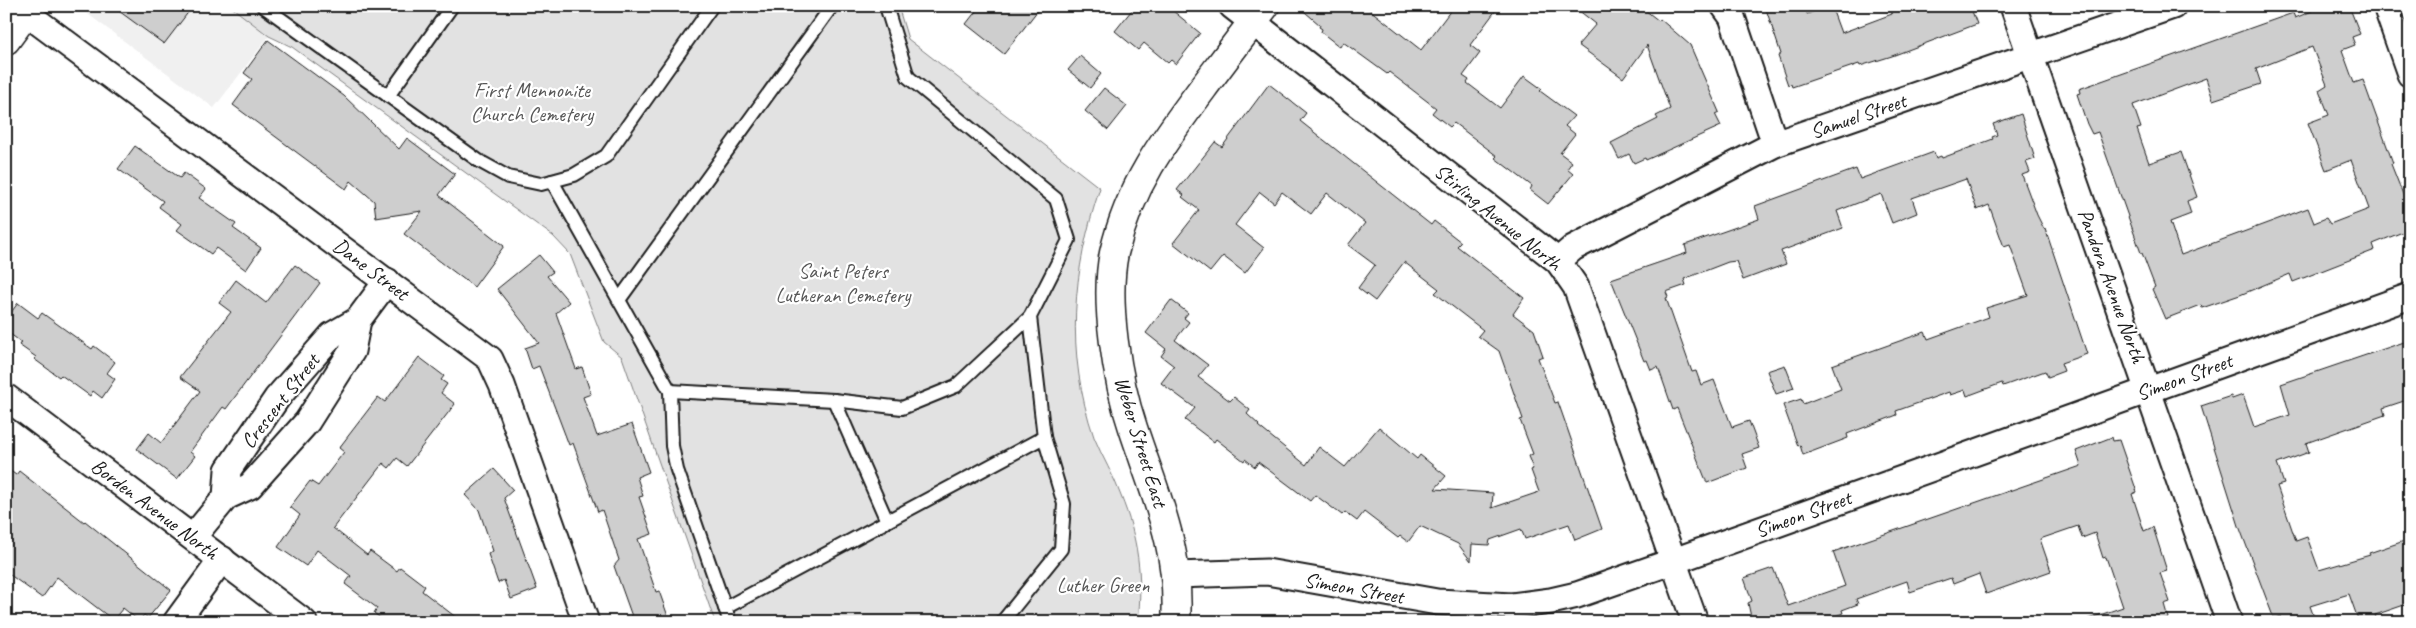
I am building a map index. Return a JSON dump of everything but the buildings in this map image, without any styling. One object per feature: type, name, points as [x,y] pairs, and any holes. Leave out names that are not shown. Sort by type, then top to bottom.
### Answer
[{"type":"main road","points":[[6,40],[28,10]]},
{"type":"main road","name":"Weber Street East","points":[[1176,622],[1178,597],[1176,575],[1164,515],[1132,426],[1114,345],[1111,299],[1114,253],[1139,183],[1158,147],[1250,12]]},
{"type":"street","points":[[1724,6],[1732,17],[1775,144]]},
{"type":"street","name":"Pandora Avenue North","points":[[2013,6],[2230,622]]},
{"type":"street","name":"Samuel Street","points":[[1558,260],[1573,248],[1775,144],[2173,6]]},
{"type":"street","points":[[2386,6],[2410,74]]},
{"type":"street","name":"Dane Street","points":[[28,10],[490,359],[502,385],[586,622]]},
{"type":"street","name":"Stirling Avenue North","points":[[1250,12],[1558,260],[1576,287],[1695,622]]},
{"type":"street","name":"Crescent Street","points":[[226,498],[228,470],[277,398],[332,335],[358,320],[387,281]]},
{"type":"street","name":"Simeon Street","points":[[1176,575],[1267,572],[1437,602],[1512,606],[1551,601],[1576,595],[1674,561],[2410,296]]},
{"type":"street","name":"Crescent Street","points":[[193,537],[226,498],[250,486],[307,422],[352,351],[358,320]]},
{"type":"street","name":"Borden Avenue North","points":[[6,397],[304,622]]},
{"type":"street","points":[[176,622],[222,559]]},
{"type":"lane","points":[[263,6],[480,161],[508,177],[541,184],[574,175],[606,156],[712,6]]},
{"type":"lane","points":[[388,96],[452,6]]},
{"type":"lane","points":[[619,300],[832,6]]},
{"type":"lane","points":[[670,391],[834,400],[902,408],[956,386],[1030,317],[1069,240],[1056,199],[908,77],[886,6]]},
{"type":"lane","points":[[552,181],[670,391],[672,446],[677,470],[730,622]]},
{"type":"lane","points":[[1002,622],[1060,549],[1064,504],[1044,437],[1030,317]]},
{"type":"lane","points":[[834,400],[887,521]]},
{"type":"lane","points":[[725,608],[1044,437]]},
{"type":"shaded area","points":[[77,6],[230,6],[269,36],[214,108]]},
{"type":"green space","name":"Saint Peters Lutheran Cemetery","points":[[230,6],[898,6],[908,39],[1100,188],[1083,250],[1078,281],[1076,343],[1079,374],[1094,437],[1118,489],[1132,527],[1138,557],[1140,589],[1138,622],[1045,622],[1036,614],[1030,622],[715,622],[622,357],[604,342],[570,254],[553,236],[292,47],[269,36]]},
{"type":"park label","name":"First Mennonite Church Cemetery","points":[[532,102]]},
{"type":"park label","name":"Luther Green","points":[[1103,585]]}]
